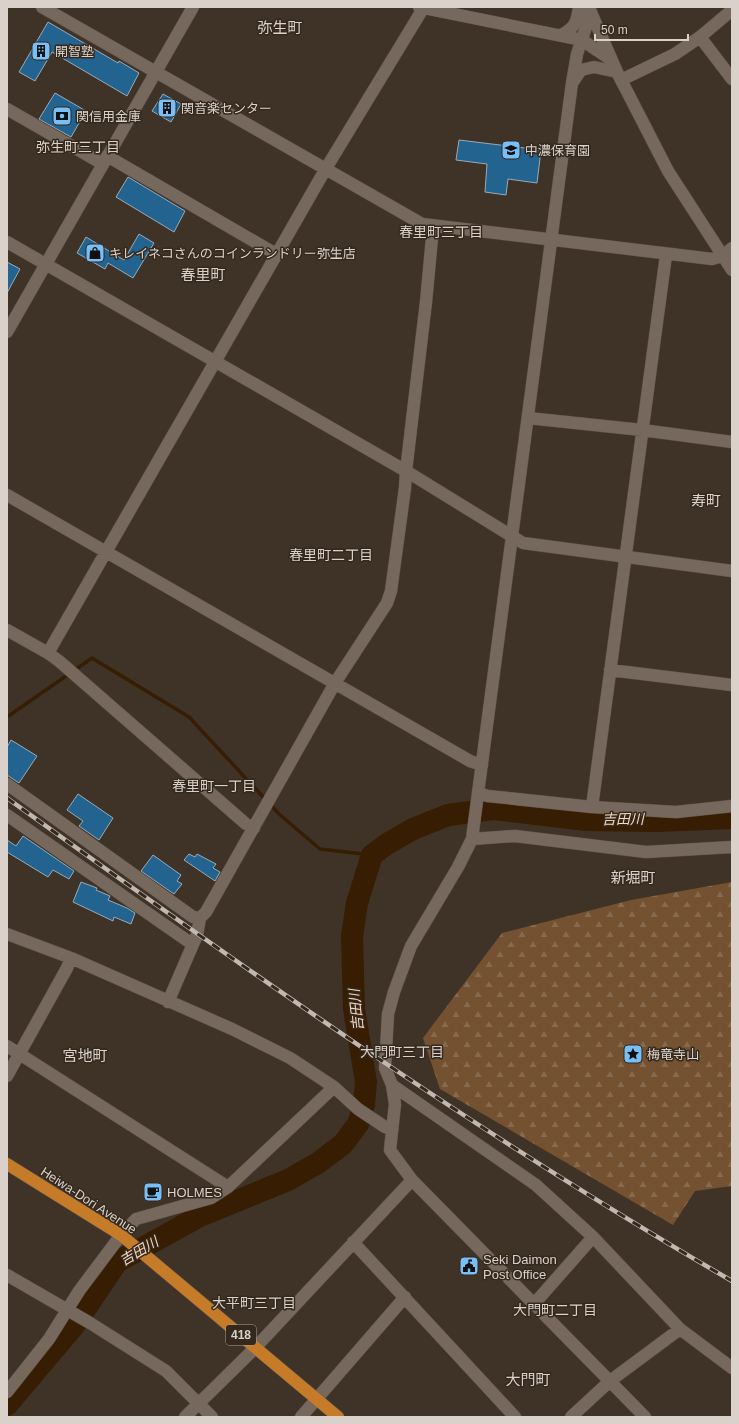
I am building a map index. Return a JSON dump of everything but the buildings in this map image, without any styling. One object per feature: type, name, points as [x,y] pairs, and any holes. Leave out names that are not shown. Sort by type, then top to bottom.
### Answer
[{"type":"highway","name":"Heiwa-Dori Avenue","points":[[7,1164],[125,1239],[338,1417]]},
{"type":"street","points":[[42,7],[325,170],[422,224],[434,227],[666,255],[712,259],[727,252]]},
{"type":"street","points":[[7,332],[193,7]]},
{"type":"street","points":[[561,35],[572,30],[578,18],[579,7]]},
{"type":"street","points":[[48,653],[276,254],[422,8],[582,40],[611,60]]},
{"type":"street","points":[[590,10],[582,40],[576,54],[550,240],[473,835],[458,867],[411,946],[394,992],[388,1014],[385,1064],[392,1085],[395,1104],[388,1128],[390,1150],[412,1180],[645,1417]]},
{"type":"street","points":[[590,10],[611,60],[668,171],[727,252],[732,270]]},
{"type":"street","points":[[572,83],[581,70],[594,66],[619,76],[675,54],[700,37],[732,10]]},
{"type":"street","points":[[561,35],[574,47],[576,54]]},
{"type":"street","points":[[700,37],[732,79]]},
{"type":"street","points":[[7,109],[105,160],[276,254]]},
{"type":"street","points":[[168,1002],[197,935],[200,918],[206,912],[254,828],[334,683],[387,603],[391,591],[403,502],[434,227]]},
{"type":"street","points":[[7,242],[406,471],[523,543],[732,571]]},
{"type":"street","points":[[592,807],[666,255]]},
{"type":"street","points":[[528,418],[642,430],[732,442]]},
{"type":"street","points":[[7,495],[470,761],[482,766]]},
{"type":"street","points":[[7,630],[48,653],[246,824],[254,828]]},
{"type":"street","points":[[610,670],[732,685]]},
{"type":"street","points":[[7,784],[193,917],[200,918]]},
{"type":"street","points":[[477,799],[488,796],[592,807],[676,812],[732,806]]},
{"type":"street","points":[[7,815],[192,944]]},
{"type":"street","points":[[473,835],[515,836],[646,852],[732,846]]},
{"type":"street","points":[[7,934],[70,958],[168,1002],[232,1028],[290,1058],[334,1087],[358,1109],[388,1128]]},
{"type":"street","points":[[7,1076],[67,968],[70,958]]},
{"type":"street","points":[[7,1046],[228,1187]]},
{"type":"street","points":[[392,1085],[536,1185],[593,1237],[680,1329],[732,1368]]},
{"type":"street","points":[[7,1392],[11,1379],[48,1339],[68,1310],[125,1239],[136,1219],[211,1198],[228,1187],[334,1087]]},
{"type":"street","points":[[185,1417],[255,1348],[412,1180]]},
{"type":"street","points":[[534,1304],[593,1237]]},
{"type":"street","points":[[353,1242],[516,1417]]},
{"type":"street","points":[[7,1275],[90,1323],[166,1371],[212,1417]]},
{"type":"street","points":[[301,1417],[405,1297]]},
{"type":"street","points":[[571,1417],[610,1381],[680,1329]]},
{"type":"green space","points":[[732,882],[732,1186],[695,1191],[673,1225],[440,1089],[423,1038],[502,933],[631,900]]},
{"type":"waterway","points":[[7,717],[92,658],[189,717],[279,814],[320,849],[372,855]]},
{"type":"waterway","name":"吉田川","points":[[7,1405],[73,1327],[117,1262],[200,1216],[288,1180],[318,1163],[343,1144],[358,1124],[364,1105],[366,1082],[354,1009],[352,936],[357,903],[372,855],[387,844],[413,829],[448,815],[493,809],[586,820],[657,821],[732,818]]},
{"type":"railway","points":[[7,798],[184,925],[454,1109],[638,1225],[732,1281]]},
{"type":"place","name":"開智塾","points":[[41,51]]},
{"type":"place","name":"関音楽センター","points":[[167,108]]},
{"type":"place","name":"関信用金庫","points":[[62,116]]},
{"type":"place","name":"中濃保育園","points":[[511,150]]},
{"type":"place","name":"キレイネコさんのコインランドリー弥生店","points":[[95,253]]},
{"type":"place","name":"梅竜寺山","points":[[633,1054]]},
{"type":"place","name":"HOLMES","points":[[153,1192]]},
{"type":"place","name":"Seki Daimon Post Office","points":[[469,1266]]},
{"type":"district","name":"弥生町","points":[[280,28]]},
{"type":"district","name":"弥生町三丁目","points":[[78,147]]},
{"type":"district","name":"春里町三丁目","points":[[441,232]]},
{"type":"district","name":"春里町","points":[[203,275]]},
{"type":"district","name":"寿町","points":[[706,501]]},
{"type":"district","name":"春里町二丁目","points":[[331,555]]},
{"type":"district","name":"春里町一丁目","points":[[214,786]]},
{"type":"district","name":"新堀町","points":[[633,878]]},
{"type":"district","name":"大門町三丁目","points":[[402,1052]]},
{"type":"district","name":"宮地町","points":[[85,1056]]},
{"type":"district","name":"大平町三丁目","points":[[254,1303]]},
{"type":"district","name":"大門町二丁目","points":[[555,1310]]},
{"type":"district","name":"大門町","points":[[528,1380]]}]
